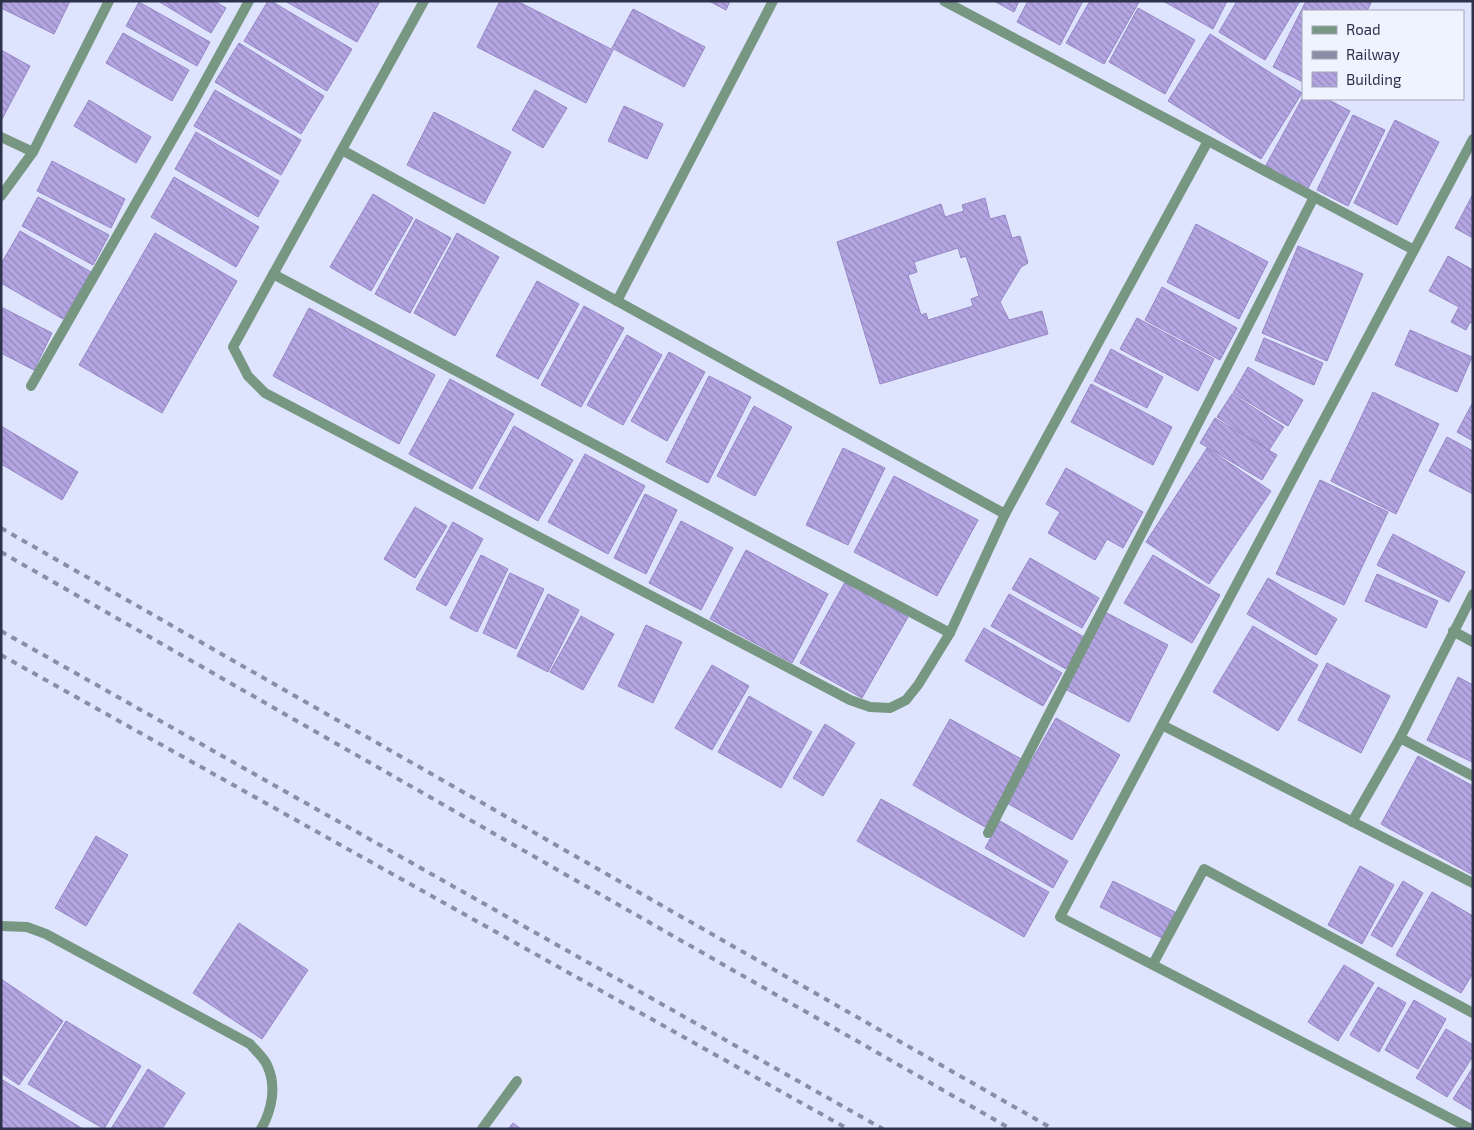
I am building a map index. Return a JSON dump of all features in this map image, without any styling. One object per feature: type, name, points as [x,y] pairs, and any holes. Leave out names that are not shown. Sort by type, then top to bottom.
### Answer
[{"type":"street","points":[[1,196],[33,152],[110,1]]},
{"type":"street","points":[[31,386],[191,107],[249,1]]},
{"type":"street","points":[[424,1],[233,347],[248,376],[265,393],[850,700],[870,707],[890,708],[906,700],[918,685],[950,633],[1005,514],[1208,141]]},
{"type":"street","points":[[617,301],[773,1]]},
{"type":"street","points":[[944,1],[1414,250]]},
{"type":"street","points":[[1,137],[33,152]]},
{"type":"street","points":[[1472,1129],[1060,917],[1473,139]]},
{"type":"street","points":[[342,150],[1005,514]]},
{"type":"street","points":[[988,832],[1314,197]]},
{"type":"street","points":[[273,274],[950,633]]},
{"type":"street","points":[[1352,822],[1400,738],[1473,594]]},
{"type":"street","points":[[1453,631],[1473,642]]},
{"type":"street","points":[[1162,725],[1473,883]]},
{"type":"street","points":[[1400,738],[1473,776]]},
{"type":"street","points":[[1153,964],[1204,869],[1473,1013]]},
{"type":"street","points":[[1,926],[27,927],[46,934],[250,1044],[267,1064],[272,1080],[272,1102],[261,1129]]},
{"type":"street","points":[[482,1129],[517,1081]]},
{"type":"building","points":[[1,1],[70,1],[54,34],[1,8]]},
{"type":"building","points":[[158,1],[214,1],[226,8],[211,33]]},
{"type":"building","points":[[268,1],[352,49],[327,91],[244,41]]},
{"type":"building","points":[[285,1],[380,1],[357,42]]},
{"type":"building","points":[[500,1],[517,1],[613,50],[586,103],[477,47]]},
{"type":"building","points":[[709,1],[730,1],[726,10]]},
{"type":"building","points":[[994,1],[1019,1],[1014,12]]},
{"type":"building","points":[[1028,1],[1083,1],[1060,45],[1017,22]]},
{"type":"building","points":[[1090,1],[1139,2],[1104,64],[1066,43]]},
{"type":"building","points":[[1163,1],[1227,1],[1213,29]]},
{"type":"building","points":[[1237,1],[1300,1],[1265,60],[1219,32]]},
{"type":"building","points":[[1306,1],[1372,1],[1368,10],[1302,10],[1302,82],[1273,67]]},
{"type":"building","points":[[139,2],[210,42],[197,66],[126,26]]},
{"type":"building","points":[[1138,8],[1195,40],[1165,94],[1109,62]]},
{"type":"building","points":[[633,9],[705,47],[684,87],[612,48]]},
{"type":"building","points":[[123,33],[189,70],[172,101],[106,63]]},
{"type":"building","points":[[1210,34],[1302,93],[1261,159],[1168,101]]},
{"type":"building","points":[[239,43],[324,96],[301,134],[215,82]]},
{"type":"building","points":[[1,50],[30,66],[1,121]]},
{"type":"building","points":[[215,90],[301,140],[281,175],[194,126]]},
{"type":"building","points":[[535,90],[567,108],[543,148],[512,130]]},
{"type":"building","points":[[1302,99],[1329,100],[1350,111],[1307,190],[1265,167]]},
{"type":"building","points":[[89,100],[151,137],[136,163],[74,126]]},
{"type":"building","points":[[624,106],[663,124],[647,159],[608,141]]},
{"type":"building","points":[[434,112],[511,152],[484,204],[407,165]]},
{"type":"building","points":[[1353,115],[1385,130],[1348,206],[1317,190]]},
{"type":"building","points":[[1395,120],[1439,142],[1397,225],[1354,203]]},
{"type":"building","points":[[196,132],[279,181],[258,217],[175,169]]},
{"type":"building","points":[[52,161],[125,199],[111,228],[37,191]]},
{"type":"building","points":[[174,177],[259,227],[236,267],[151,217]]},
{"type":"building","points":[[373,194],[413,218],[371,291],[330,267]]},
{"type":"building","points":[[1473,194],[1473,238],[1455,228]]},
{"type":"building","points":[[38,197],[109,235],[93,265],[22,226]]},
{"type":"building","points":[[985,198],[990,219],[1005,215],[1012,238],[1020,236],[1028,263],[1021,267],[1000,302],[1009,320],[1042,311],[1048,334],[880,384],[837,242],[941,204],[945,217],[964,211],[962,205]],"holes":[[[958,248],[961,258],[966,256],[979,296],[971,299],[973,306],[928,320],[926,313],[921,315],[908,275],[917,272],[914,262]]]},
{"type":"building","points":[[416,219],[451,238],[410,313],[375,294]]},
{"type":"building","points":[[1196,224],[1268,262],[1239,319],[1167,282]]},
{"type":"building","points":[[20,231],[91,272],[63,319],[1,283],[1,264]]},
{"type":"building","points":[[155,233],[237,281],[162,413],[79,365]]},
{"type":"building","points":[[457,233],[499,257],[455,336],[414,313]]},
{"type":"building","points":[[1298,246],[1363,274],[1327,361],[1262,333]]},
{"type":"building","points":[[1448,256],[1473,270],[1473,324],[1470,322],[1466,330],[1451,322],[1459,307],[1429,291]]},
{"type":"building","points":[[537,281],[579,304],[538,379],[496,356]]},
{"type":"building","points":[[1162,287],[1237,328],[1220,360],[1145,320]]},
{"type":"building","points":[[584,306],[624,328],[581,407],[541,385]]},
{"type":"building","points":[[1,307],[52,333],[34,370],[1,353]]},
{"type":"building","points":[[309,308],[435,375],[399,444],[273,376]]},
{"type":"building","points":[[1137,318],[1214,359],[1198,391],[1120,349]]},
{"type":"building","points":[[1410,330],[1472,357],[1457,392],[1395,365]]},
{"type":"building","points":[[627,335],[662,355],[623,425],[587,405]]},
{"type":"building","points":[[1264,338],[1323,363],[1314,385],[1255,360]]},
{"type":"building","points":[[1111,349],[1163,377],[1147,408],[1094,381]]},
{"type":"building","points":[[669,352],[705,372],[667,441],[631,421]]},
{"type":"building","points":[[1248,367],[1303,400],[1288,426],[1233,393]]},
{"type":"building","points":[[709,376],[751,397],[708,483],[666,462]]},
{"type":"building","points":[[450,379],[514,414],[472,489],[409,454]]},
{"type":"building","points":[[1091,384],[1172,427],[1153,465],[1071,422]]},
{"type":"building","points":[[1373,392],[1439,424],[1396,514],[1331,481]]},
{"type":"building","points":[[1232,394],[1284,427],[1269,450],[1217,417]]},
{"type":"building","points":[[1473,402],[1473,441],[1457,432]]},
{"type":"building","points":[[754,406],[792,427],[755,496],[717,476]]},
{"type":"building","points":[[1215,418],[1277,455],[1262,480],[1200,443]]},
{"type":"building","points":[[1,426],[78,472],[62,500],[1,464]]},
{"type":"building","points":[[514,426],[573,460],[538,521],[479,488]]},
{"type":"building","points":[[1447,437],[1473,451],[1473,494],[1429,471]]},
{"type":"building","points":[[843,448],[885,468],[848,545],[806,525]]},
{"type":"building","points":[[1207,448],[1271,491],[1209,584],[1146,542]]},
{"type":"building","points":[[585,454],[645,486],[608,554],[548,522]]},
{"type":"building","points":[[1066,468],[1143,512],[1123,548],[1107,539],[1095,560],[1048,533],[1060,512],[1046,504]]},
{"type":"building","points":[[894,476],[978,520],[937,596],[854,552]]},
{"type":"building","points":[[1320,480],[1388,512],[1344,605],[1276,574]]},
{"type":"building","points":[[645,494],[677,510],[646,574],[614,558]]},
{"type":"building","points":[[415,507],[447,526],[415,578],[384,559]]},
{"type":"building","points":[[681,521],[733,548],[701,610],[649,583]]},
{"type":"building","points":[[453,522],[483,539],[446,606],[416,589]]},
{"type":"building","points":[[1393,534],[1465,572],[1449,602],[1377,565]]},
{"type":"building","points":[[746,550],[828,594],[792,663],[710,619]]},
{"type":"building","points":[[481,555],[508,569],[477,632],[450,618]]},
{"type":"building","points":[[1153,555],[1220,595],[1192,643],[1124,603]]},
{"type":"building","points":[[1030,558],[1099,598],[1082,628],[1012,589]]},
{"type":"building","points":[[510,573],[544,589],[516,649],[483,633]]},
{"type":"building","points":[[1377,574],[1438,601],[1426,628],[1365,601]]},
{"type":"building","points":[[1268,578],[1337,619],[1316,655],[1247,614]]},
{"type":"building","points":[[845,582],[908,617],[862,698],[800,663]]},
{"type":"building","points":[[548,594],[579,610],[548,672],[517,656]]},
{"type":"building","points":[[1009,594],[1084,637],[1066,669],[991,626]]},
{"type":"building","points":[[1105,612],[1168,645],[1129,722],[1065,689]]},
{"type":"building","points":[[581,616],[614,634],[583,690],[550,672]]},
{"type":"building","points":[[646,625],[682,642],[653,703],[618,686]]},
{"type":"building","points":[[1253,626],[1318,665],[1278,731],[1213,692]]},
{"type":"building","points":[[984,628],[1062,673],[1043,706],[965,661]]},
{"type":"building","points":[[1327,663],[1390,696],[1361,753],[1298,720]]},
{"type":"building","points":[[712,665],[749,686],[712,750],[675,728]]},
{"type":"building","points":[[1458,677],[1473,685],[1472,762],[1427,740]]},
{"type":"building","points":[[749,696],[812,732],[781,788],[718,752]]},
{"type":"building","points":[[1056,718],[1120,755],[1072,840],[1007,803]]},
{"type":"building","points":[[950,719],[1023,760],[985,827],[913,785]]},
{"type":"building","points":[[825,724],[855,743],[823,796],[793,778]]},
{"type":"building","points":[[1418,756],[1473,786],[1473,875],[1381,824]]},
{"type":"building","points":[[881,799],[1049,892],[1024,937],[857,841]]},
{"type":"building","points":[[1000,821],[1068,861],[1053,888],[985,848]]},
{"type":"building","points":[[96,836],[128,855],[86,926],[55,908]]},
{"type":"building","points":[[1360,866],[1394,885],[1362,944],[1328,925]]},
{"type":"building","points":[[1113,881],[1175,912],[1162,938],[1100,907]]},
{"type":"building","points":[[1403,881],[1423,893],[1392,947],[1371,935]]},
{"type":"building","points":[[1432,892],[1473,916],[1473,973],[1461,993],[1396,955]]},
{"type":"building","points":[[239,923],[308,970],[262,1039],[193,993]]},
{"type":"building","points":[[1344,965],[1374,983],[1338,1041],[1308,1022]]},
{"type":"building","points":[[1,979],[63,1021],[19,1085],[1,1073]]},
{"type":"building","points":[[1378,987],[1406,1003],[1379,1052],[1350,1035]]},
{"type":"building","points":[[1414,1000],[1446,1019],[1418,1069],[1385,1050]]},
{"type":"building","points":[[66,1021],[141,1066],[104,1129],[28,1084]]},
{"type":"building","points":[[1446,1029],[1473,1045],[1473,1056],[1447,1097],[1416,1078]]},
{"type":"building","points":[[1473,1067],[1473,1111],[1453,1099]]},
{"type":"building","points":[[148,1069],[185,1093],[162,1129],[111,1129]]},
{"type":"building","points":[[1,1079],[83,1129],[1,1129]]},
{"type":"building","points":[[513,1123],[521,1129],[508,1129]]},
{"type":"railway","points":[[1,528],[1053,1129]]},
{"type":"railway","points":[[1,552],[1011,1129]]},
{"type":"railway","points":[[1,631],[883,1129]]},
{"type":"railway","points":[[1,655],[848,1129]]}]
